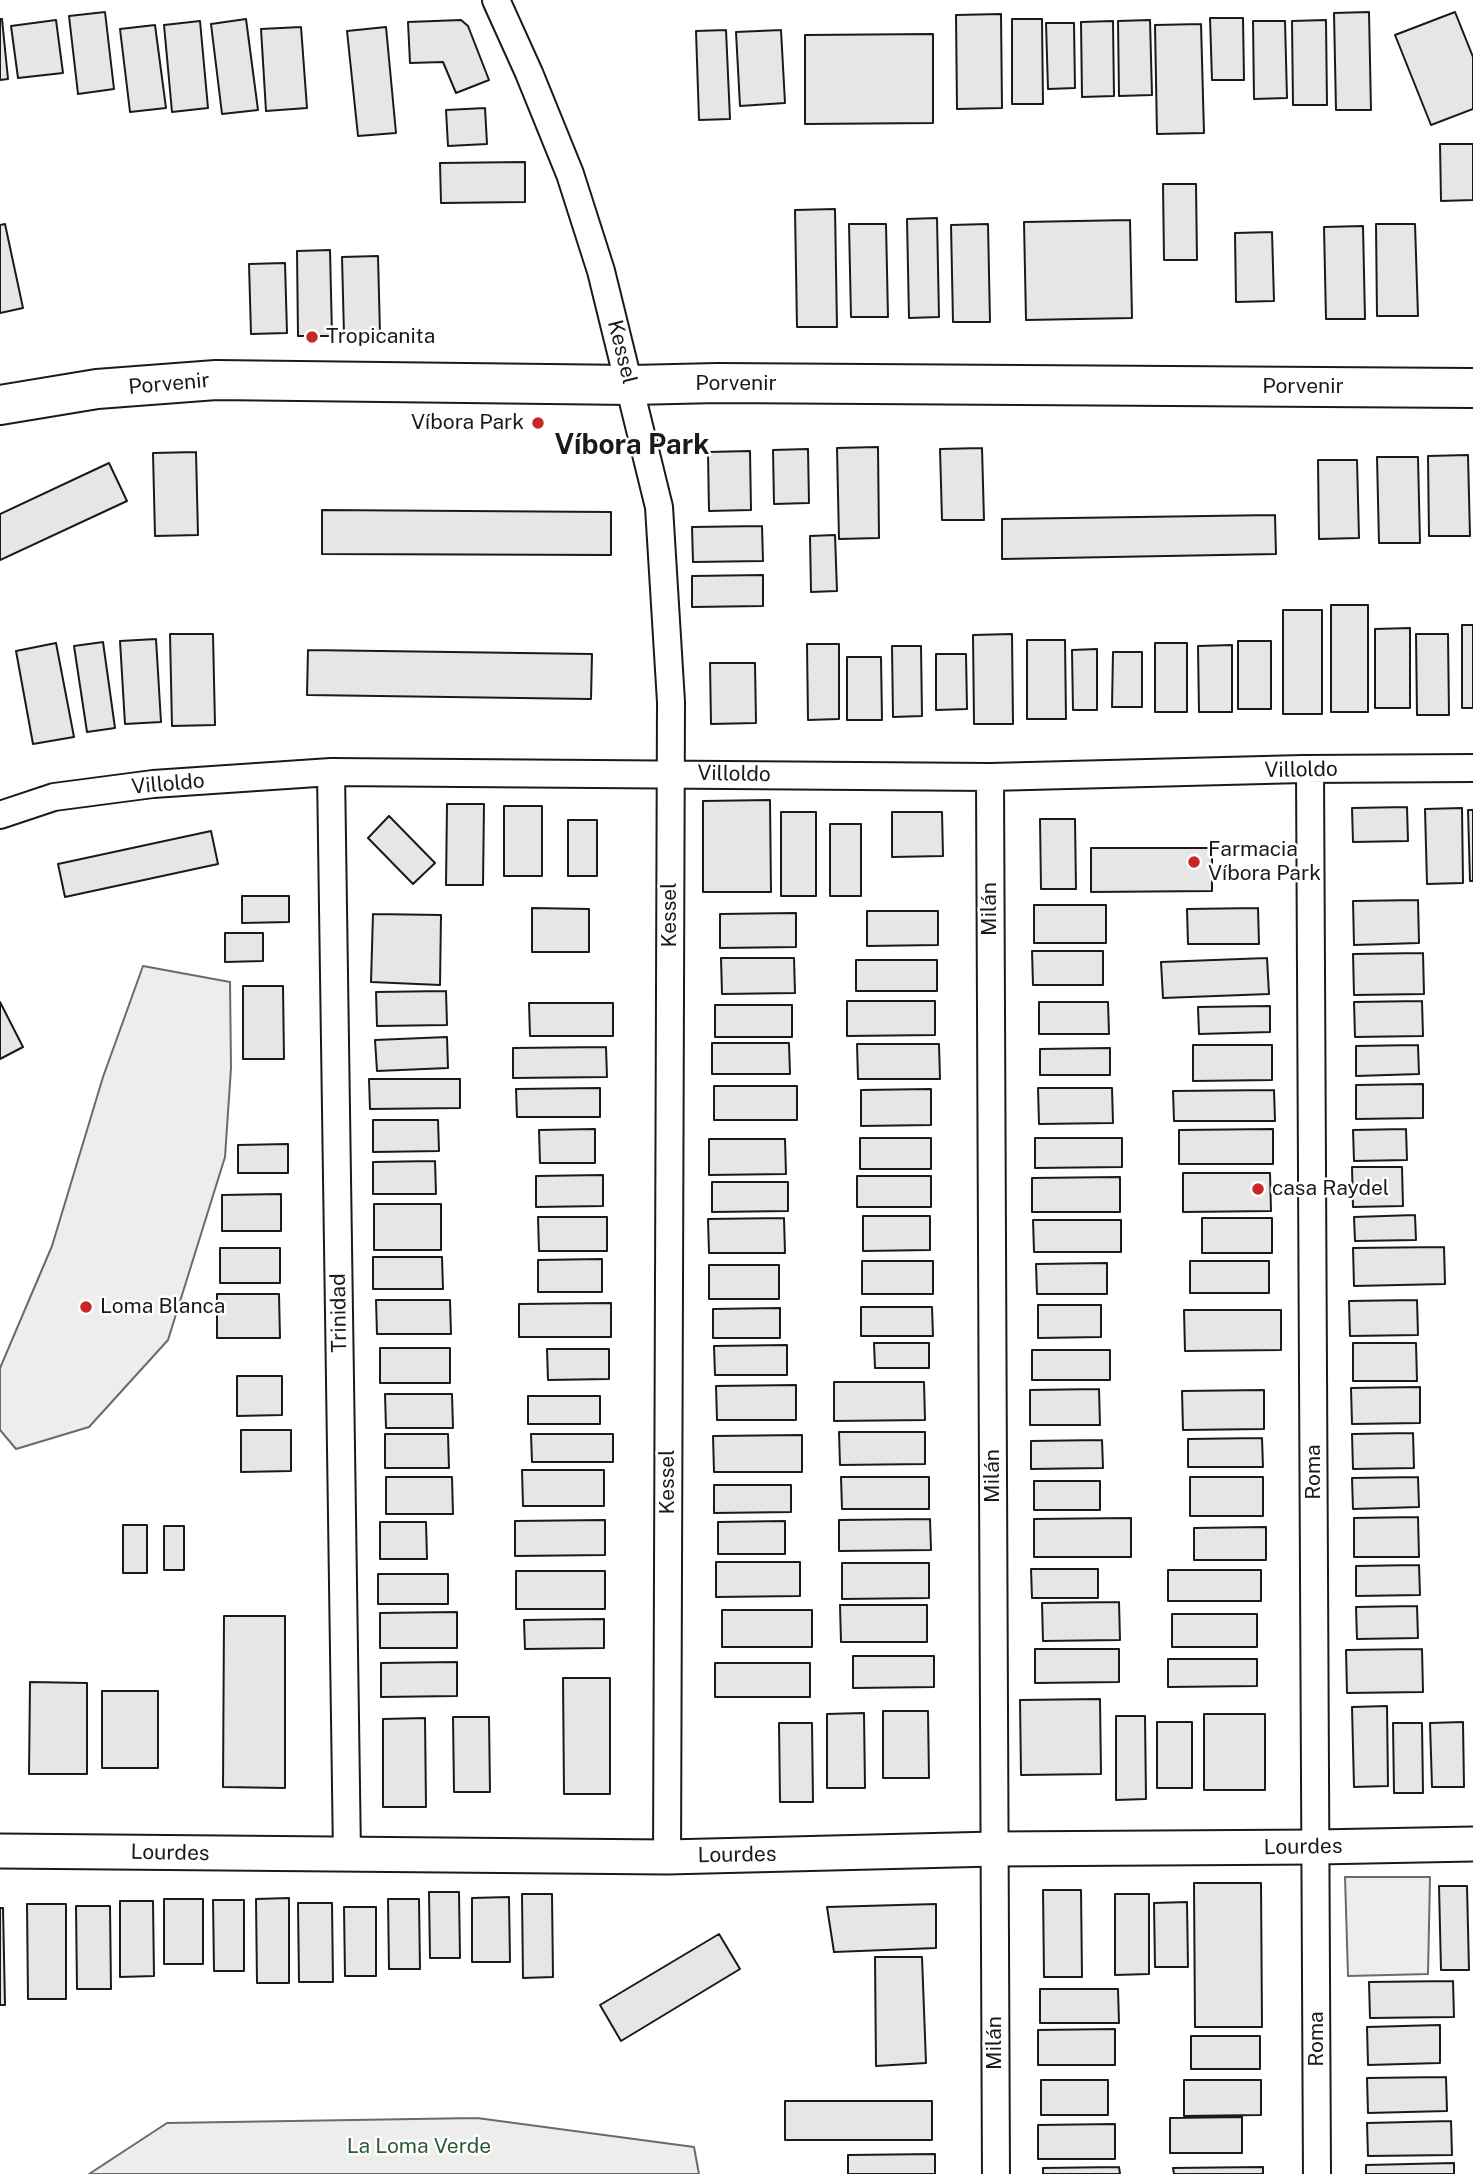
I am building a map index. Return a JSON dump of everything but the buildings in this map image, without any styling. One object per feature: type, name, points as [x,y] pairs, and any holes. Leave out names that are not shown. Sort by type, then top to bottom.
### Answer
[{"type":"main road","name":"Porvenir","points":[[0,405],[97,390],[216,380],[631,385],[732,383],[1473,388]]},
{"type":"street","name":"Kessel","points":[[496,0],[570,174],[601,271],[659,507],[668,634],[671,774],[667,1857]]},
{"type":"street","name":"Villoldo","points":[[0,815],[54,797],[141,785],[331,772],[990,777],[1473,768]]},
{"type":"street","name":"Roma","points":[[1310,769],[1317,2174]]},
{"type":"street","name":"Trinidad","points":[[331,772],[347,1854]]},
{"type":"street","name":"Milán","points":[[990,777],[996,2174]]},
{"type":"street","name":"Lourdes","points":[[0,1851],[667,1857],[995,1849],[1473,1844]]},
{"type":"shaded area","name":"Loma Blanca","points":[[143,966],[230,982],[231,1068],[225,1157],[168,1340],[89,1427],[16,1449],[0,1430],[0,1368],[52,1246],[103,1077]]},
{"type":"shaded area","points":[[1345,1877],[1430,1877],[1428,1974],[1348,1976]]},
{"type":"shaded area","name":"La Loma Verde","points":[[477,2118],[694,2147],[699,2174],[89,2174],[167,2123]]},
{"type":"place","name":"Tropicanita","points":[[312,337]]},
{"type":"place","name":"Víbora Park","points":[[538,423]]},
{"type":"place","name":"Farmacia Víbora Park","points":[[1194,862]]},
{"type":"place","name":"casa Raydel","points":[[1258,1189]]},
{"type":"place","name":"Loma Blanca","points":[[86,1307]]},
{"type":"district","name":"Víbora Park","points":[[632,445]]}]
